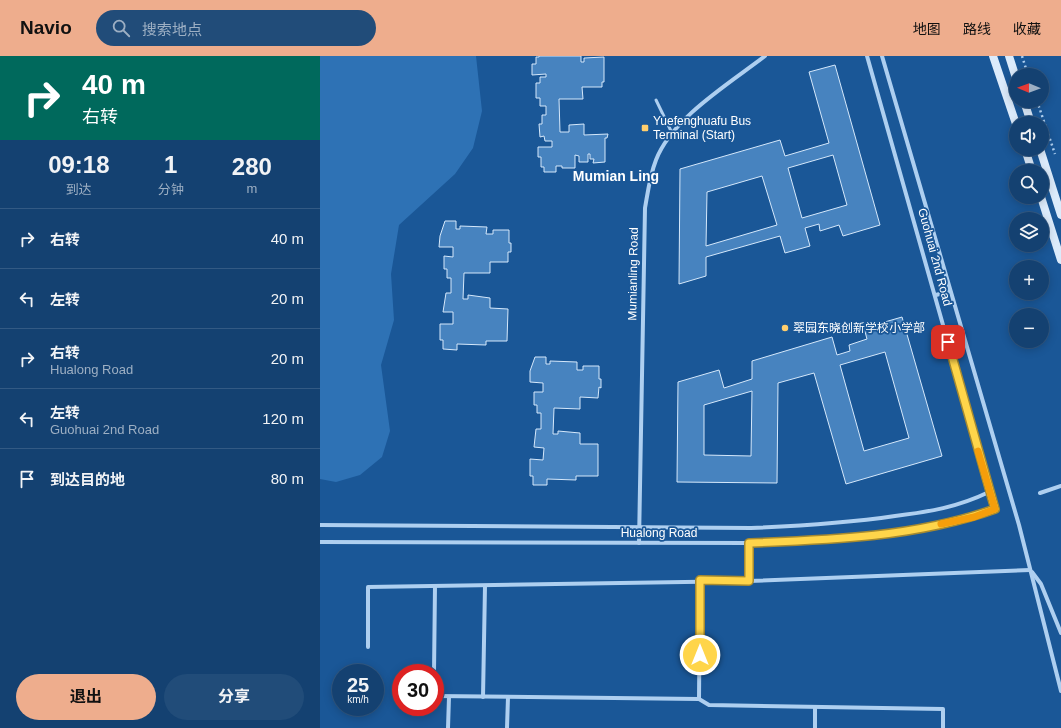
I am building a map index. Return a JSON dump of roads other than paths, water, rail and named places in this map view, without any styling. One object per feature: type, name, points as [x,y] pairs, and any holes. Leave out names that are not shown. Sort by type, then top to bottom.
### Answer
[{"type":"street","name":"Mumianling Road","points":[[639,542],[645,208],[650,179],[656,159],[672,133],[692,112],[765,56]]},
{"type":"street","name":"Guohuai 2nd Road","points":[[868,56],[995,509]]},
{"type":"street","name":"Guohuai 2nd Road","points":[[882,56],[1019,525],[1061,691]]},
{"type":"street","points":[[993,56],[1013,116]]},
{"type":"street","points":[[1009,56],[1013,68]]},
{"type":"street","points":[[1042,156],[1061,215]]},
{"type":"street","points":[[1043,204],[1061,260]]},
{"type":"street","points":[[936,295],[950,291]]},
{"type":"street","points":[[1040,493],[1061,486]]},
{"type":"street","name":"Hualong Road","points":[[320,525],[751,528],[818,525],[919,513],[958,505],[989,492]]},
{"type":"street","name":"Hualong Road","points":[[320,542],[749,543],[819,540],[876,535],[960,521],[995,509]]},
{"type":"street","points":[[749,543],[749,581]]},
{"type":"street","points":[[368,647],[368,587],[485,586],[700,580],[749,581],[1030,570],[1041,584],[1061,633]]},
{"type":"street","points":[[699,699],[700,580]]},
{"type":"street","points":[[434,664],[435,586]]},
{"type":"street","points":[[483,697],[485,586]]},
{"type":"street","points":[[444,697],[699,699],[709,705],[943,709],[943,728]]},
{"type":"street","points":[[448,728],[449,697]]},
{"type":"street","points":[[507,728],[508,698]]},
{"type":"street","points":[[815,707],[815,728]]},
{"type":"lane","points":[[656,100],[672,133]]},
{"type":"place","name":"Yuefenghuafu Bus Terminal (Start)","points":[[645,128]]},
{"type":"place","name":"翠园东晓创新学校小学部","points":[[785,328]]},
{"type":"district","name":"Mumian Ling","points":[[616,176]]}]
